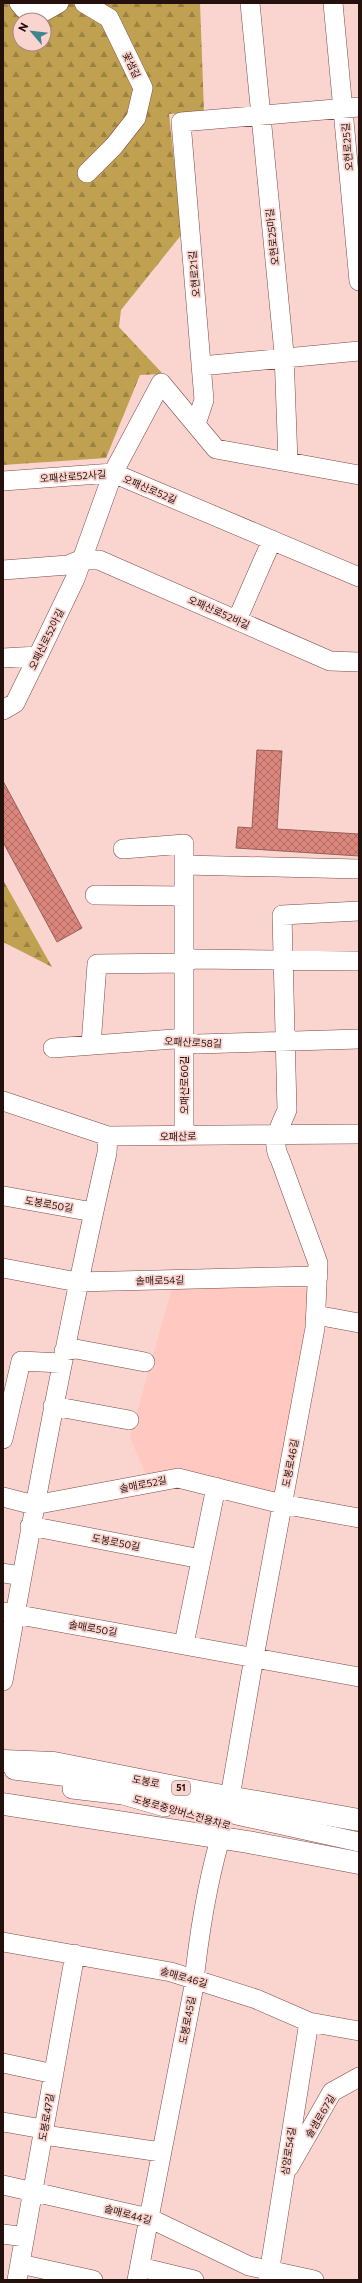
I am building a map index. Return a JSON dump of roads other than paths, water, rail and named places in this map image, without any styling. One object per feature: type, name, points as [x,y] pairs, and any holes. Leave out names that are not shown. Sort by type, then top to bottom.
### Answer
[{"type":"main road","name":"도봉로","points":[[3,1760],[54,1762],[230,1797],[359,1820]]},
{"type":"main road","points":[[3,1804],[179,1831],[220,1839],[248,1842],[359,1863]]},
{"type":"street","points":[[19,3],[24,9],[45,11],[59,3]]},
{"type":"street","name":"꽃샘길","points":[[84,3],[109,18],[143,88],[136,118],[114,146],[87,173]]},
{"type":"street","name":"오현로25마길","points":[[250,3],[285,359],[288,462]]},
{"type":"street","name":"오현로25길","points":[[333,3],[351,108],[359,281]]},
{"type":"street","name":"오현로25길","points":[[260,115],[351,108]]},
{"type":"street","name":"오현로21길","points":[[196,424],[204,400],[181,122],[260,115]]},
{"type":"street","points":[[201,366],[359,351]]},
{"type":"street","name":"오패산로52사길","points":[[3,480],[114,473],[161,383],[196,424]]},
{"type":"street","points":[[196,424],[216,449],[359,475]]},
{"type":"street","name":"오패산로52길","points":[[80,560],[114,473],[359,577]]},
{"type":"street","points":[[237,620],[272,540]]},
{"type":"street","points":[[3,570],[68,566],[80,560]]},
{"type":"street","name":"오패산로52바길","points":[[80,560],[99,560],[330,661],[359,662]]},
{"type":"street","name":"오패산로52아길","points":[[3,710],[15,703],[75,579],[80,560]]},
{"type":"street","points":[[3,658],[38,656]]},
{"type":"street","name":"오패산로60길","points":[[123,849],[184,844],[184,1136]]},
{"type":"street","points":[[184,865],[359,869]]},
{"type":"street","points":[[95,895],[184,896]]},
{"type":"street","points":[[276,1135],[287,1110],[282,915],[359,911]]},
{"type":"street","points":[[91,1045],[96,964],[184,963],[194,959],[359,961]]},
{"type":"street","name":"오패산로58길","points":[[53,1048],[174,1039],[197,1044],[359,1039]]},
{"type":"street","name":"오패산로","points":[[4,1100],[108,1136],[359,1134]]},
{"type":"street","name":"도봉로46길","points":[[230,1797],[316,1315],[318,1263],[280,1159],[274,1149],[276,1135]]},
{"type":"street","points":[[3,1681],[9,1613],[21,1576],[77,1282],[107,1153],[108,1136]]},
{"type":"street","name":"도봉로50길","points":[[4,1196],[93,1212]]},
{"type":"street","name":"솔매로54길","points":[[3,1268],[77,1282],[318,1276]]},
{"type":"street","points":[[316,1315],[359,1323]]},
{"type":"street","points":[[4,1431],[11,1367],[21,1361],[62,1357],[76,1349],[145,1362]]},
{"type":"street","points":[[53,1406],[129,1420]]},
{"type":"street","name":"솔매로52길","points":[[3,1498],[34,1505],[178,1478],[282,1504],[359,1518]]},
{"type":"street","points":[[184,1644],[216,1488]]},
{"type":"street","name":"도봉로50길","points":[[30,1526],[202,1559]]},
{"type":"street","points":[[3,1573],[21,1576]]},
{"type":"street","name":"솔매로50길","points":[[9,1613],[359,1677]]},
{"type":"street","points":[[3,1769],[91,1780],[162,1794],[241,1816],[359,1842]]},
{"type":"street","name":"도봉로중앙버스전용차로","points":[[3,1780],[122,1795],[242,1828],[312,1844],[359,1851]]},
{"type":"street","name":"도봉로45길","points":[[194,2280],[138,2274],[194,1979],[214,1861],[220,1839]]},
{"type":"street","name":"솔매로46길","points":[[3,1942],[171,1972],[256,1999],[309,2022],[359,2032]]},
{"type":"street","name":"도봉로47길","points":[[18,2272],[34,2191],[75,1954]]},
{"type":"street","name":"삼양로54길","points":[[268,2276],[309,2022]]},
{"type":"street","points":[[3,2063],[54,2074]]},
{"type":"street","name":"솔샘로67길","points":[[282,2187],[289,2167],[332,2092],[359,2077]]},
{"type":"street","points":[[3,2122],[37,2128],[51,2136],[162,2152]]},
{"type":"street","name":"솔매로44길","points":[[3,2185],[149,2218],[268,2276],[314,2280]]},
{"type":"street","points":[[3,2234],[25,2237]]},
{"type":"street","points":[[18,2272],[93,2280]]}]
